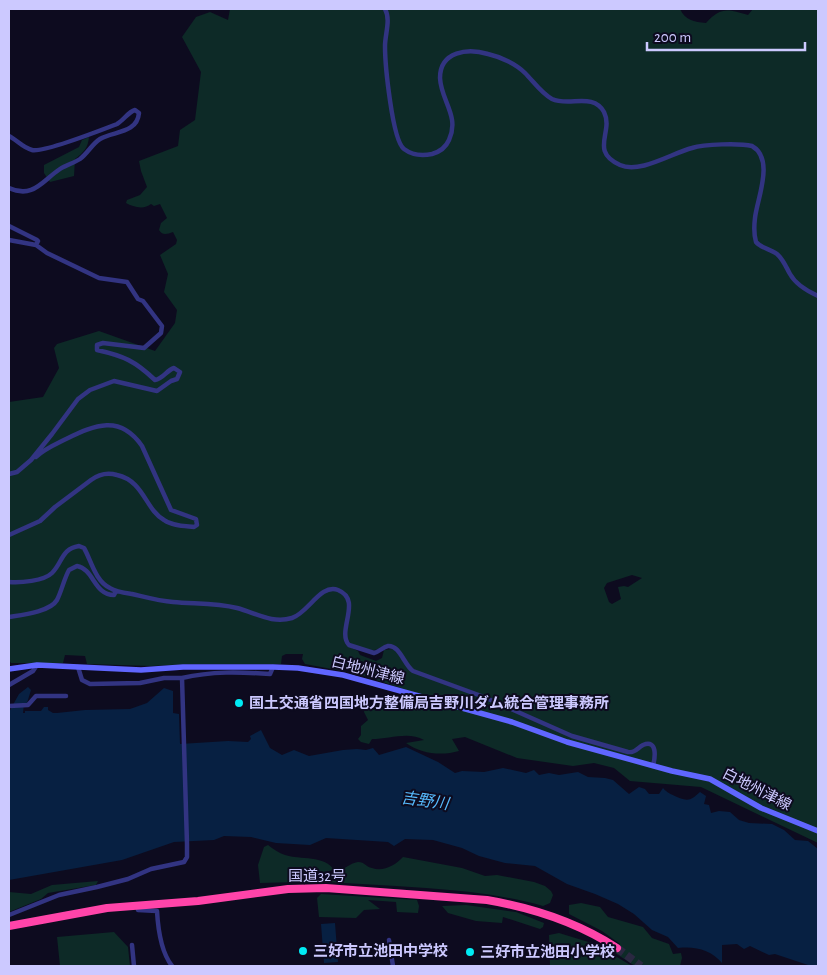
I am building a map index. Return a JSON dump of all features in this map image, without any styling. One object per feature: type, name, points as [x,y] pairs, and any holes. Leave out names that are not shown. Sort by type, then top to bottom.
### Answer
[{"type":"highway","name":"国道32号","points":[[9,926],[106,908],[198,902],[288,889],[326,888],[488,900],[510,904],[554,916],[590,932],[617,948]]},
{"type":"main road","name":"白地州津線","points":[[9,669],[37,665],[142,670],[183,667],[273,667],[306,669],[355,678],[512,722],[567,742],[716,781],[761,808],[818,831]]},
{"type":"street","points":[[385,9],[388,16],[385,46],[388,86],[397,140],[404,149],[418,155],[426,155],[439,151],[448,144],[453,124],[441,85],[441,73],[444,65],[453,54],[468,51],[490,54],[515,65],[554,100],[562,102],[590,101],[600,106],[606,120],[605,152],[607,156],[624,167],[634,167],[655,162],[695,147],[752,146],[761,156],[763,171],[762,186],[755,218],[756,242],[760,246],[775,252],[780,257],[791,277],[808,292],[818,296]]},
{"type":"street","points":[[9,136],[16,139],[26,148],[39,151],[118,123],[132,111],[135,110],[139,113],[138,118],[129,129],[100,139],[81,158],[59,170],[34,189],[22,192],[9,188]]},
{"type":"street","points":[[9,226],[38,241],[36,245]]},
{"type":"street","points":[[9,240],[36,245],[70,265],[99,278],[127,282],[138,299],[143,301],[162,324],[162,333],[144,348],[103,343],[97,345],[97,350],[109,351],[137,364],[155,380],[158,380],[170,369],[174,368],[178,370],[180,376],[156,391],[114,381],[90,390],[78,399],[31,460]]},
{"type":"street","points":[[9,474],[17,472],[49,447],[91,427],[108,425],[124,429],[136,438],[142,446],[171,510],[196,520],[197,525],[194,527],[166,522],[158,516],[142,493],[129,480],[115,474],[106,473],[96,476],[55,507],[40,522],[9,535]]},
{"type":"street","points":[[9,582],[24,582],[48,576],[55,569],[65,552],[79,546],[84,548],[101,581],[110,588],[161,601],[227,606],[273,620],[284,620],[293,618],[306,610],[321,593],[333,589],[338,590],[343,593],[349,604],[345,634],[346,642],[349,645],[374,653],[387,646],[393,647],[413,671],[484,697],[572,736],[628,752],[633,752],[642,745],[652,746],[655,751],[653,766]]},
{"type":"street","points":[[9,617],[33,613],[53,605],[57,600],[69,570],[77,566],[84,570],[100,591],[112,596],[116,591]]},
{"type":"street","points":[[9,685],[32,671],[37,665]]},
{"type":"street","points":[[78,666],[82,680],[90,684],[140,683],[164,678],[236,672],[270,674],[273,667]]},
{"type":"street","points":[[9,915],[59,895],[88,890],[128,879],[151,869],[183,863],[187,856],[187,844],[182,678]]},
{"type":"street","points":[[9,706],[28,705],[36,696],[66,696]]},
{"type":"street","points":[[137,906],[138,910],[157,911],[165,953],[172,966]]},
{"type":"street","points":[[389,940],[393,966]]},
{"type":"street","points":[[132,945],[134,966]]},
{"type":"green space","points":[[230,9],[680,9],[684,16],[690,20],[706,23],[716,14],[725,11],[735,11],[748,15],[753,9],[818,9],[818,843],[701,787],[630,781],[614,768],[594,763],[573,766],[517,758],[465,737],[452,739],[459,751],[446,753],[425,752],[412,747],[406,743],[424,740],[412,736],[372,739],[369,744],[361,742],[358,739],[361,735],[361,726],[368,720],[364,712],[365,707],[412,705],[416,693],[358,674],[357,672],[365,670],[367,663],[358,660],[348,662],[346,670],[342,671],[305,664],[302,659],[303,654],[286,654],[282,656],[281,664],[151,666],[87,664],[85,656],[65,655],[63,663],[11,663],[9,660],[9,402],[43,397],[59,368],[54,348],[57,344],[99,331],[155,351],[175,323],[177,310],[164,292],[168,274],[160,255],[176,244],[177,240],[173,232],[164,234],[159,230],[161,223],[167,218],[160,204],[135,207],[126,203],[127,200],[140,195],[147,187],[139,161],[178,146],[180,130],[195,120],[201,72],[182,37],[196,17],[210,12],[228,20]],"holes":[[[632,575],[642,578],[628,587],[618,587],[621,599],[612,604],[609,602],[604,588],[607,583]],[[348,639],[350,643],[368,650],[378,649],[387,644],[393,645],[397,647],[397,652],[392,649],[384,650],[382,658],[376,661],[360,655],[358,651],[346,645],[344,640]]]},
{"type":"green space","points":[[89,137],[85,150],[75,159],[74,176],[50,182],[44,173],[44,165],[79,147],[82,140]]},
{"type":"green space","points":[[268,845],[285,855],[325,862],[334,870],[307,875],[302,881],[298,882],[260,883],[258,865],[264,847]]},
{"type":"green space","points":[[403,857],[462,868],[485,876],[497,875],[534,882],[545,886],[553,895],[550,903],[543,906],[500,896],[455,891],[307,881],[310,876],[340,871],[358,862],[376,869],[385,868],[397,863]]},
{"type":"green space","points":[[98,881],[96,885],[48,893],[41,899],[9,912],[9,892],[31,894],[52,885]]},
{"type":"green space","points":[[321,894],[417,900],[419,906],[418,913],[397,912],[396,902],[368,900],[380,909],[364,910],[356,918],[319,917],[317,898]]},
{"type":"green space","points":[[581,903],[600,907],[608,917],[643,927],[652,938],[669,944],[673,954],[681,953],[680,966],[635,966],[615,953],[620,944],[602,931],[569,914],[569,905]]},
{"type":"green space","points":[[466,905],[516,912],[544,923],[543,927],[540,929],[503,917],[502,923],[476,921],[448,913],[442,906]]},
{"type":"green space","points":[[114,932],[128,947],[130,966],[60,966],[57,937]]},
{"type":"green space","points":[[559,933],[595,944],[632,966],[550,966],[549,935]]},
{"type":"water","name":"吉野川","points":[[28,687],[31,690],[27,703],[24,703],[23,713],[25,711],[41,711],[44,707],[48,707],[48,710],[53,713],[130,709],[147,703],[164,688],[173,691],[173,713],[179,714],[180,744],[228,741],[248,742],[251,739],[250,736],[261,730],[270,748],[282,755],[294,750],[309,756],[343,750],[366,750],[373,748],[379,755],[406,747],[438,762],[455,773],[462,771],[484,772],[503,768],[526,773],[534,770],[539,775],[549,773],[559,775],[578,772],[588,777],[613,780],[629,794],[639,787],[645,789],[649,794],[659,794],[663,788],[681,799],[687,800],[700,792],[706,796],[704,804],[709,805],[711,813],[719,811],[730,812],[739,820],[749,823],[772,824],[784,830],[795,840],[808,841],[818,849],[818,966],[811,966],[775,954],[769,955],[750,946],[744,949],[737,944],[722,945],[722,963],[713,955],[703,950],[678,948],[668,937],[652,930],[634,914],[618,904],[567,884],[535,866],[505,863],[433,840],[405,839],[394,846],[388,842],[326,838],[310,845],[276,843],[251,837],[224,836],[214,840],[174,842],[122,860],[9,880],[9,712],[19,694]]},
{"type":"water","points":[[335,923],[338,962],[324,963],[321,924]]},
{"type":"tunnel","points":[[617,948],[641,966]]},
{"type":"place","name":"国土交通省四国地方整備局吉野川ダム統合管理事務所","points":[[239,703]]},
{"type":"place","name":"三好市立池田中学校","points":[[303,951]]},
{"type":"place","name":"三好市立池田小学校","points":[[470,952]]}]
